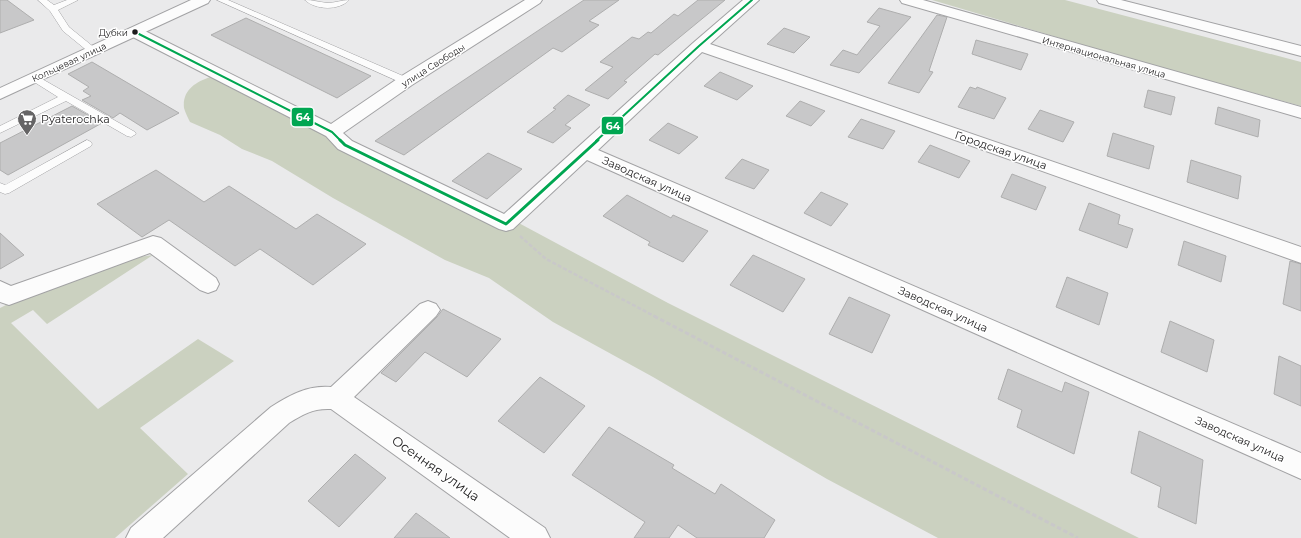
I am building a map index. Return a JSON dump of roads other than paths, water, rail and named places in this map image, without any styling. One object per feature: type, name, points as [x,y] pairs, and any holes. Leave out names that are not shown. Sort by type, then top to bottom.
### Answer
[{"type":"street","name":"Кольцевая улица","points":[[0,94],[203,0]]},
{"type":"street","name":"улица Свободы","points":[[332,132],[406,81],[535,0]]},
{"type":"street","points":[[135,32],[332,132],[345,145],[506,224],[586,152],[699,46],[752,0]]},
{"type":"street","name":"Интернациональная улица","points":[[907,0],[1301,113]]},
{"type":"street","points":[[1104,0],[1301,51]]},
{"type":"street","name":"Городская улица","points":[[699,46],[1301,255]]},
{"type":"street","name":"Заводская улица","points":[[586,152],[1301,466]]},
{"type":"street","points":[[0,290],[9,296],[153,244],[208,284]]},
{"type":"street","points":[[141,538],[280,415],[301,402],[314,398],[336,398],[428,310]]},
{"type":"street","name":"Осенняя улица","points":[[336,398],[535,538]]},
{"type":"lane","points":[[42,0],[53,9],[66,29],[93,51]]},
{"type":"lane","points":[[53,9],[74,0]]},
{"type":"lane","points":[[221,0],[406,81]]},
{"type":"lane","points":[[309,0],[322,5],[336,5],[345,0]]},
{"type":"lane","points":[[35,78],[131,134]]},
{"type":"lane","points":[[0,130],[66,97]]},
{"type":"lane","points":[[0,187],[5,190],[87,144]]},
{"type":"place","name":"Дубки","points":[[135,32]]},
{"type":"place","name":"Pyaterochka","points":[[27,136]]}]
